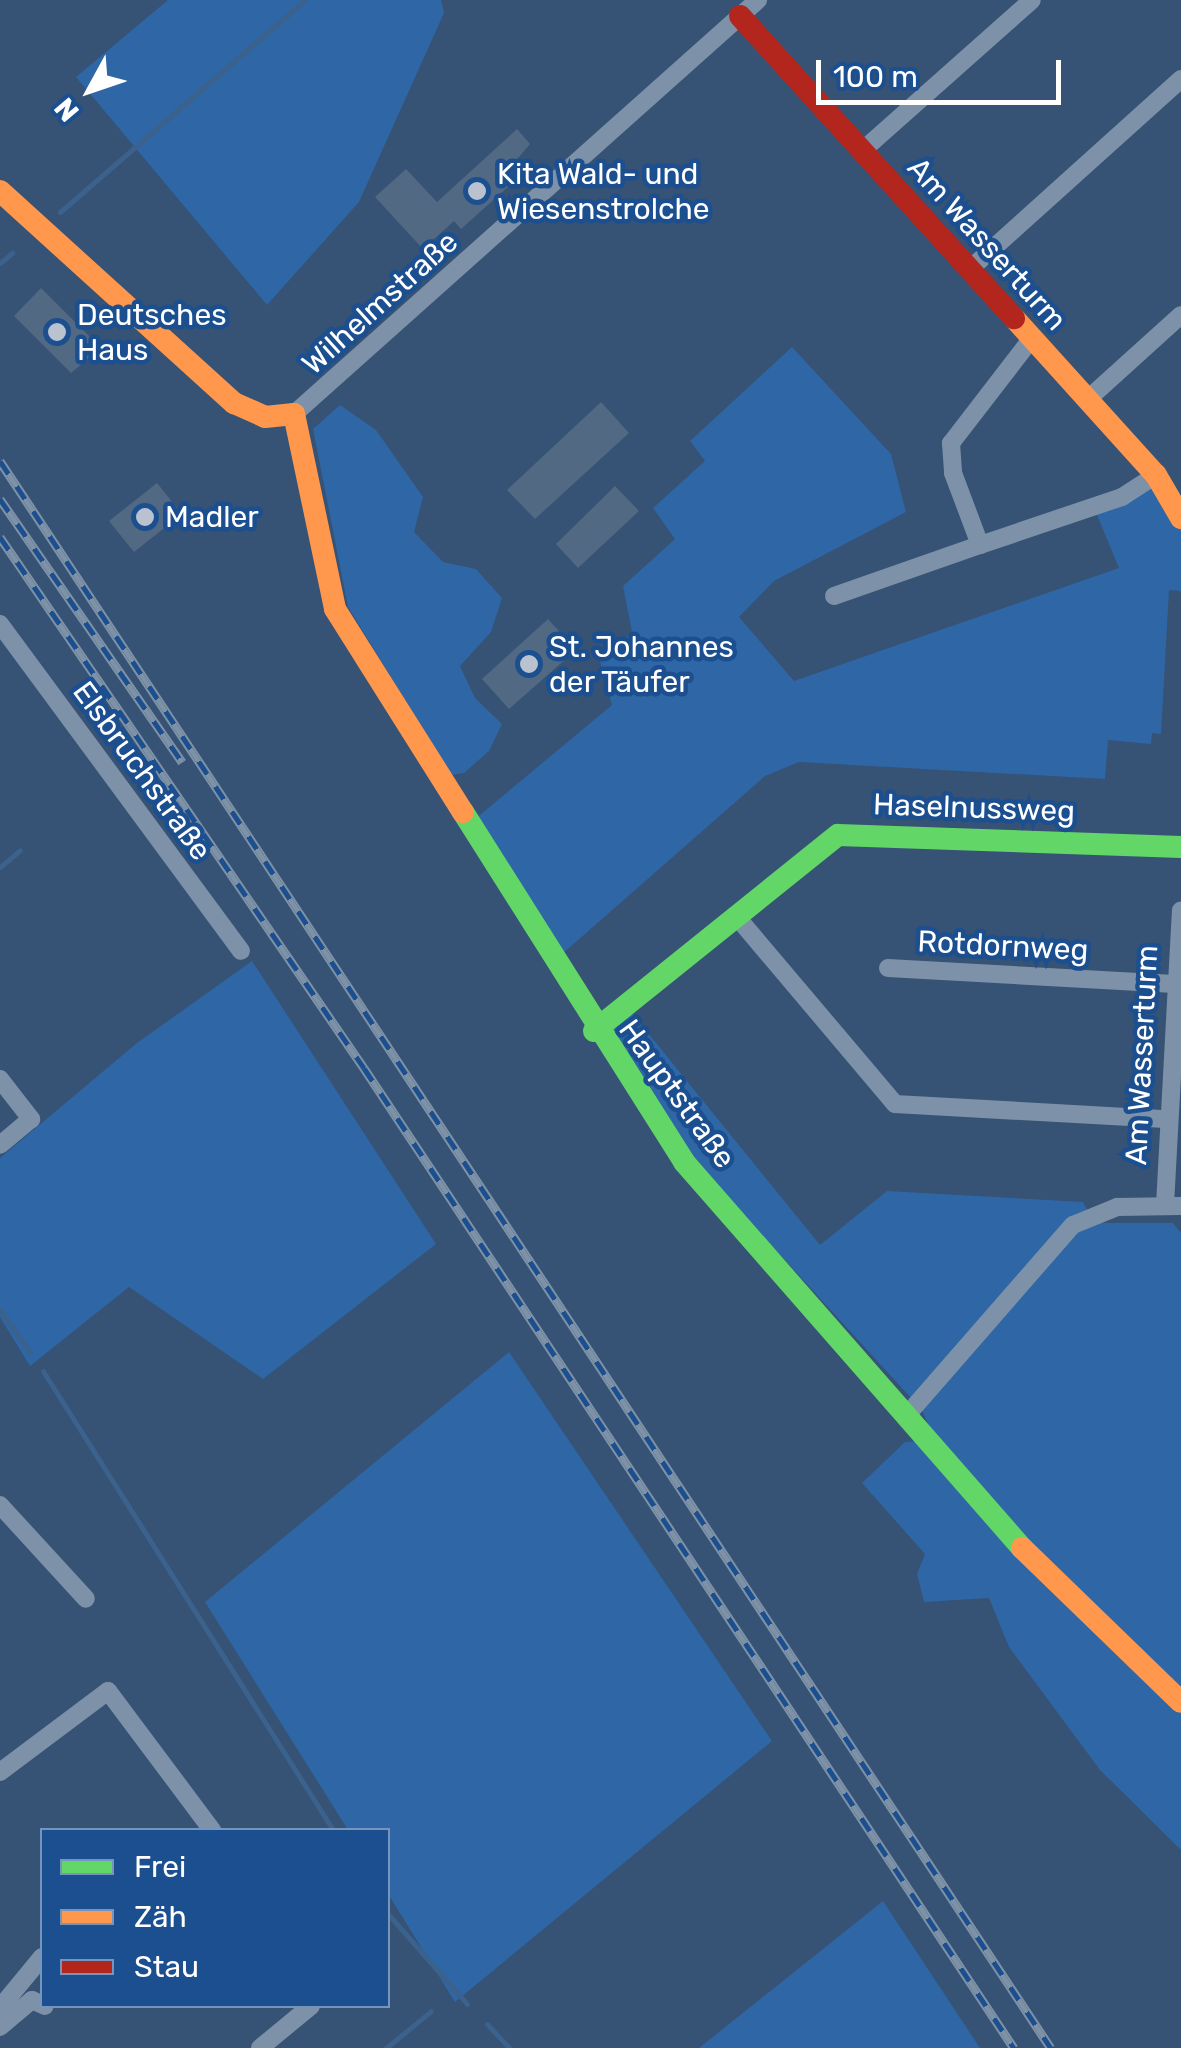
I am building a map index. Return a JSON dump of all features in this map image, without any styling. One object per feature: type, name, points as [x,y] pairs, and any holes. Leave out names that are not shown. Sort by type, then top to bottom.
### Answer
[{"type":"street","points":[[862,151],[1032,0]]},
{"type":"street","name":"Am Wasserturm","points":[[749,8],[862,151],[1156,475],[1181,518]]},
{"type":"street","name":"Wilhelmstraße","points":[[0,191],[24,218],[234,403],[265,417],[294,414],[749,8]]},
{"type":"street","points":[[970,269],[1181,78]]},
{"type":"street","points":[[1088,399],[1181,316]]},
{"type":"street","points":[[980,544],[953,473],[951,443],[1032,338]]},
{"type":"street","name":"Hauptstraße","points":[[294,414],[336,609],[594,1030],[684,1162],[1016,1542],[1181,1702]]},
{"type":"street","points":[[834,596],[1094,508],[1156,475]]},
{"type":"street","name":"Elsbruchstraße","points":[[0,624],[240,951]]},
{"type":"street","name":"Haselnussweg","points":[[594,1030],[829,839],[848,833],[1181,847]]},
{"type":"street","name":"Am Wasserturm","points":[[1173,1205],[1166,1119],[1177,1046],[1175,984],[1181,910]]},
{"type":"street","points":[[737,916],[895,1104],[1166,1119]]},
{"type":"street","name":"Rotdornweg","points":[[888,968],[1175,984]]},
{"type":"street","points":[[0,1079],[31,1119],[0,1146]]},
{"type":"street","points":[[907,1415],[1073,1225],[1117,1208],[1173,1205]]},
{"type":"street","points":[[0,1505],[86,1600]]},
{"type":"street","points":[[0,1772],[108,1690],[211,1828]]},
{"type":"street","points":[[34,1998],[19,1978],[40,1959]]},
{"type":"street","points":[[0,2008],[34,1998]]},
{"type":"street","points":[[0,2028],[34,1998]]},
{"type":"street","points":[[260,2048],[308,2008]]},
{"type":"shaded area","points":[[168,0],[441,0],[444,13],[359,202],[267,305],[76,77]]},
{"type":"shaded area","points":[[792,347],[891,454],[906,512],[774,581],[739,617],[794,681],[1119,568],[1094,508],[1156,475],[1181,518],[1181,591],[1169,590],[1161,734],[1152,733],[1151,744],[1108,740],[1105,779],[799,762],[765,776],[553,962],[469,824],[612,705],[600,661],[632,632],[623,586],[675,539],[653,508],[705,461],[690,441]]},
{"type":"shaded area","points":[[340,405],[376,430],[423,497],[414,532],[443,562],[476,569],[502,598],[491,632],[460,666],[475,698],[502,724],[489,751],[464,773],[451,775],[348,607],[313,429]]},
{"type":"shaded area","points":[[252,961],[436,1244],[263,1379],[129,1287],[30,1366],[0,1317],[0,1158],[137,1043]]},
{"type":"shaded area","points":[[631,1012],[820,1245],[887,1191],[1083,1202],[1094,1223],[1173,1223],[1181,1233],[1181,1850],[1100,1770],[1009,1647],[989,1598],[924,1602],[917,1574],[925,1554],[862,1483],[905,1442],[935,1440],[922,1410],[688,1154],[606,1029]]},
{"type":"shaded area","points":[[509,1352],[772,1741],[455,2002],[390,1897],[390,1828],[347,1828],[205,1602]]},
{"type":"shaded area","points":[[883,1901],[980,2048],[699,2048]]},
{"type":"building","name":"Kita Wald- und Wiesenstrolche","points":[[517,129],[530,144],[503,176],[511,184],[461,229],[454,221],[423,249],[375,197],[406,169],[437,202]]},
{"type":"building","name":"Deutsches Haus","points":[[41,288],[101,348],[71,373],[14,316]]},
{"type":"building","points":[[601,402],[629,433],[535,519],[507,490]]},
{"type":"building","name":"Madler","points":[[157,483],[182,514],[134,552],[109,521]]},
{"type":"building","points":[[615,486],[639,511],[578,568],[556,544]]},
{"type":"building","name":"St. Johannes der Täufer","points":[[548,619],[576,650],[509,709],[482,679]]},
{"type":"waterway","points":[[60,212],[305,0]]},
{"type":"waterway","points":[[0,263],[12,253]]},
{"type":"waterway","points":[[0,867],[20,850]]},
{"type":"waterway","points":[[0,1310],[30,1352]]},
{"type":"waterway","points":[[43,1371],[332,1828]]},
{"type":"waterway","points":[[390,1916],[467,2004]]},
{"type":"waterway","points":[[386,2048],[431,2011]]},
{"type":"waterway","points":[[487,2024],[509,2048]]},
{"type":"railway","points":[[0,461],[1051,2048]]},
{"type":"railway","points":[[0,499],[182,762]]},
{"type":"railway","points":[[0,537],[364,1068],[1014,2048]]},
{"type":"traffic: fast","points":[[463,812],[684,1162],[1022,1548]]},
{"type":"traffic: fast","points":[[594,1031],[838,835],[1181,847]]},
{"type":"traffic: slow","points":[[0,191],[234,403],[265,417],[294,414],[335,609],[463,812]]},
{"type":"traffic: slow","points":[[1014,318],[1156,475],[1181,518]]},
{"type":"traffic: slow","points":[[1022,1548],[1181,1702]]},
{"type":"traffic: jam","points":[[740,16],[1014,318]]},
{"type":"place","name":"Kita Wald- und Wiesenstrolche","points":[[477,191]]},
{"type":"place","name":"Deutsches Haus","points":[[57,332]]},
{"type":"place","name":"Madler","points":[[145,517]]},
{"type":"place","name":"St. Johannes der Täufer","points":[[529,664]]}]
